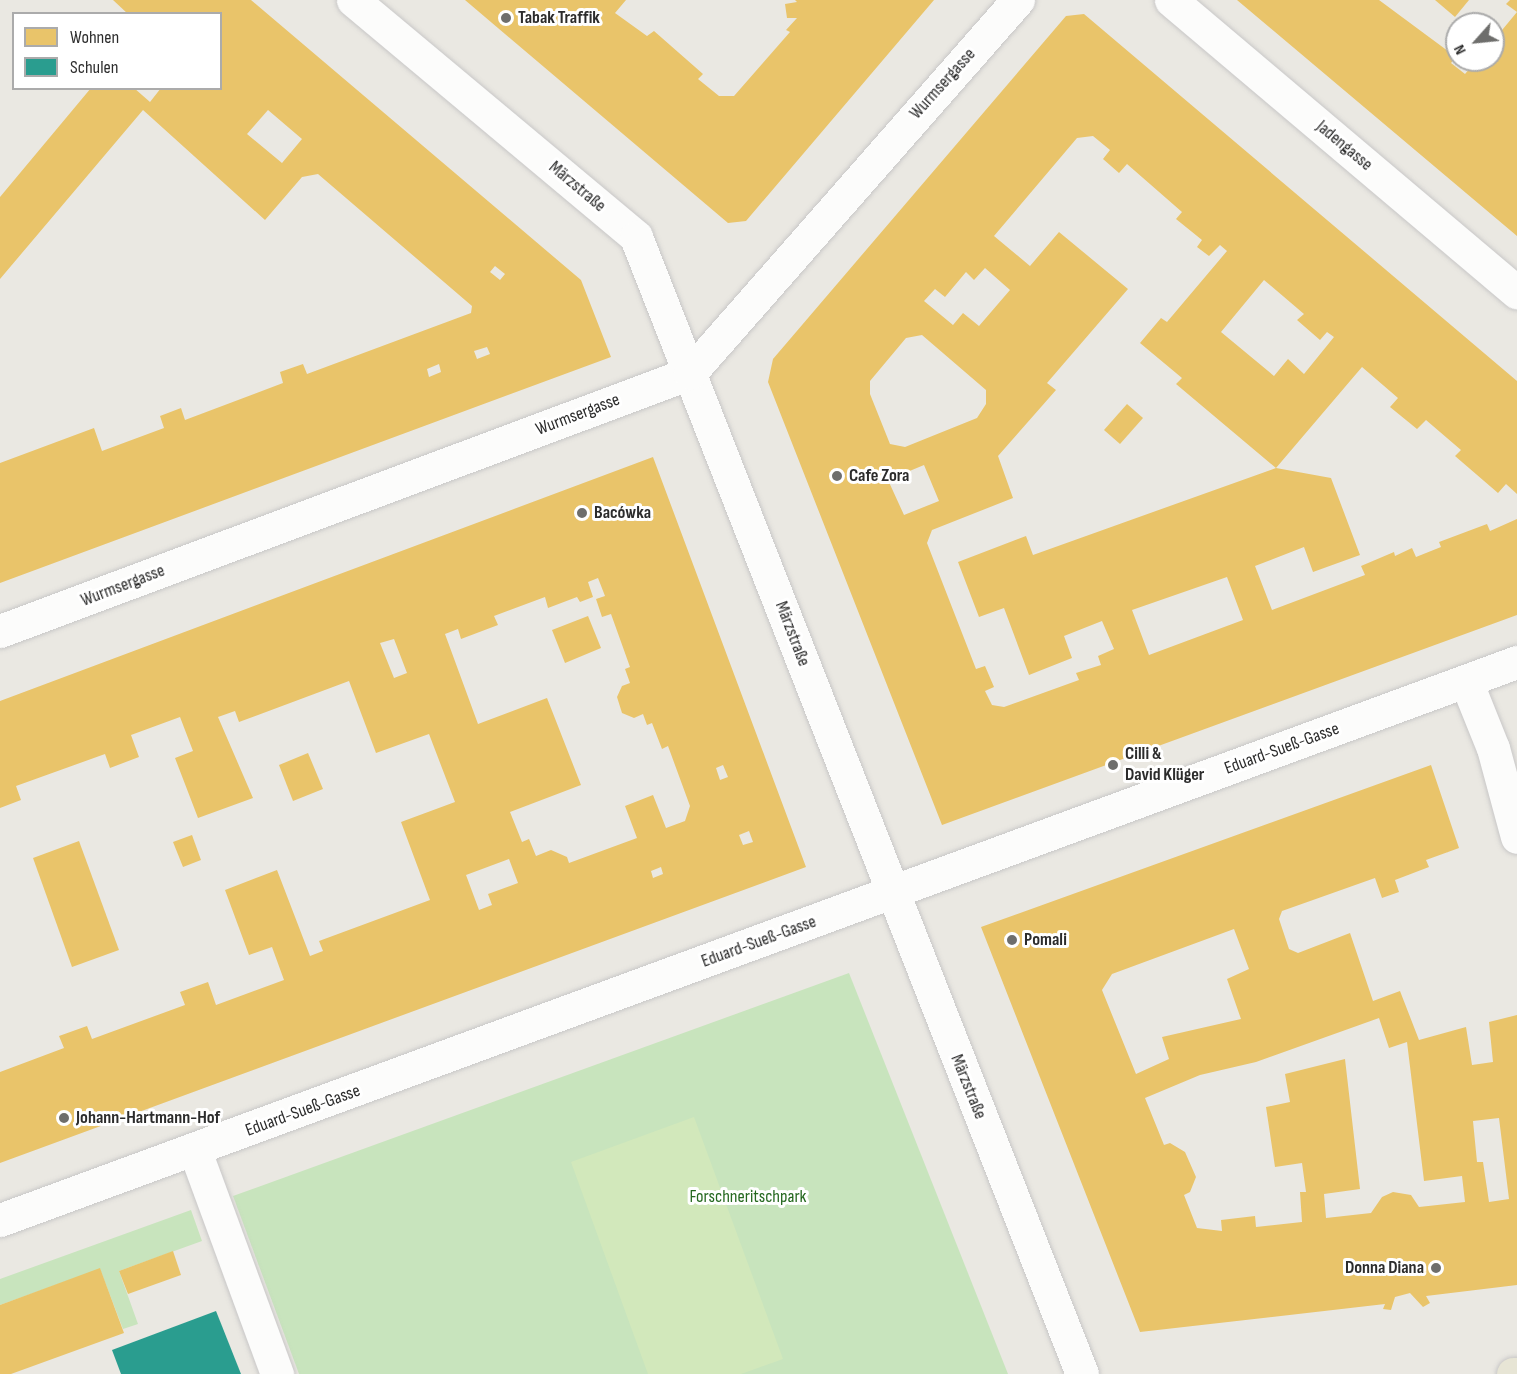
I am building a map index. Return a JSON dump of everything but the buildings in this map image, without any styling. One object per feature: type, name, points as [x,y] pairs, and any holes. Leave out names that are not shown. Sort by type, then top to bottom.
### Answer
[{"type":"street","name":"Märzstraße","points":[[353,0],[636,237],[1082,1374]]},
{"type":"street","name":"Wurmsergasse","points":[[0,632],[690,373],[1018,0]]},
{"type":"street","name":"Jadengasse","points":[[1171,0],[1517,292]]},
{"type":"street","name":"Eduard-Sueß-Gasse","points":[[0,1220],[1517,662]]},
{"type":"street","points":[[1466,681],[1493,748],[1517,837]]},
{"type":"street","points":[[206,1146],[277,1374]]},
{"type":"green space","name":"Forschneritschpark","points":[[849,973],[1008,1374],[299,1374],[233,1196]]},
{"type":"green space","points":[[694,1117],[783,1359],[741,1374],[648,1374],[571,1162]]},
{"type":"green space","points":[[191,1210],[202,1241],[119,1271],[138,1324],[123,1329],[100,1269],[0,1305],[0,1279]]},
{"type":"place","name":"Tabak Traffik","points":[[506,18]]},
{"type":"place","name":"Cafe Zora","points":[[837,476]]},
{"type":"place","name":"Bacówka","points":[[582,513]]},
{"type":"place","name":"Cilli & David Klüger","points":[[1113,765]]},
{"type":"place","name":"Pomali","points":[[1012,940]]},
{"type":"place","name":"Johann-Hartmann-Hof","points":[[64,1118]]},
{"type":"place","name":"Donna Diana","points":[[1436,1268]]}]
